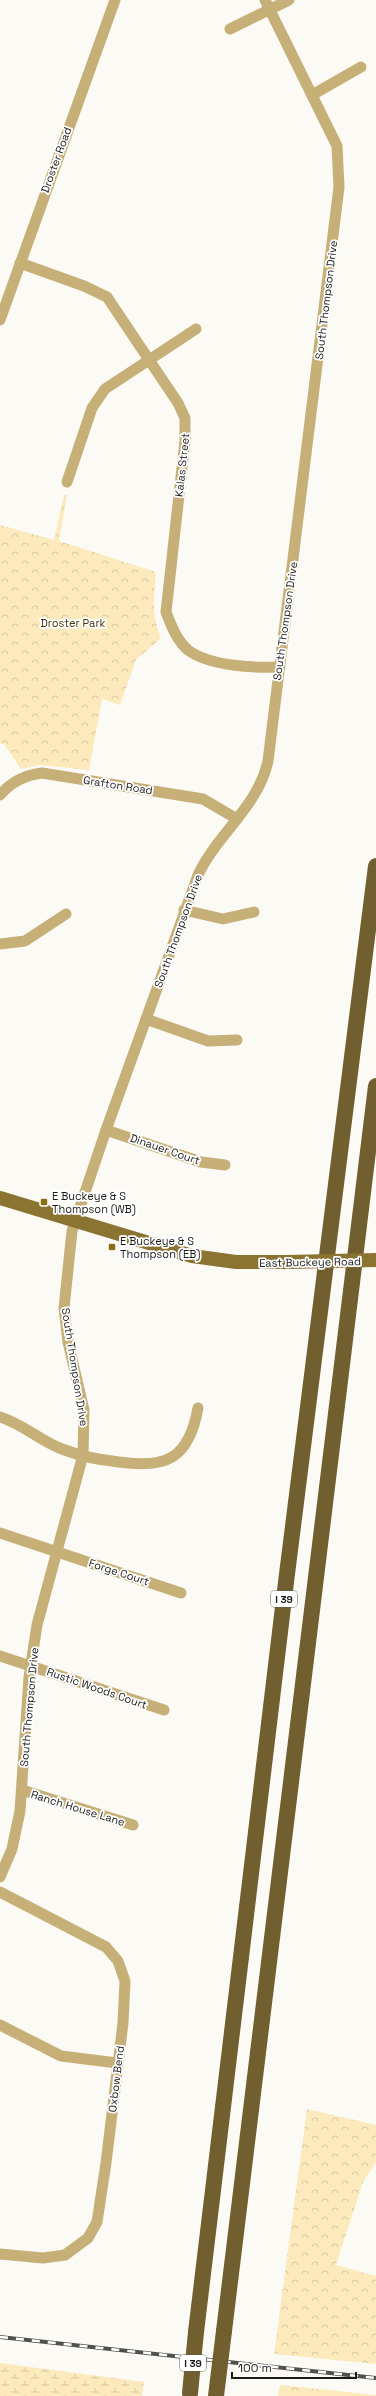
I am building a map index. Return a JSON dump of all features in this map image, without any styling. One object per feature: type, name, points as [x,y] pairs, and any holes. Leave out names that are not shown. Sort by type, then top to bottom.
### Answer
[{"type":"highway","name":"I 39","points":[[190,2395],[196,2332],[286,1582],[376,866]]},
{"type":"highway","name":"I 39","points":[[216,2396],[376,1086]]},
{"type":"main road","name":"East Buckeye Road","points":[[4,1199],[74,1225],[121,1245],[175,1259],[222,1266],[244,1263],[376,1260]]},
{"type":"street","name":"Droster Road","points":[[0,320],[114,0]]},
{"type":"street","points":[[230,29],[267,4],[289,0]]},
{"type":"street","name":"South Thompson Drive","points":[[0,1877],[8,1861],[16,1834],[22,1790],[30,1665],[37,1625],[83,1455],[84,1410],[68,1342],[64,1308],[74,1225],[184,910],[205,859],[258,791],[266,772],[290,593],[339,187],[337,146],[267,4]]},
{"type":"street","points":[[312,95],[361,67]]},
{"type":"street","name":"Kalas Street","points":[[20,263],[84,286],[107,297],[178,403],[184,418],[185,427],[166,612],[177,636],[188,649],[205,659],[260,667],[279,667]]},
{"type":"street","points":[[66,482],[92,408],[98,397],[112,383],[196,329]]},
{"type":"street","name":"Grafton Road","points":[[0,795],[17,780],[27,775],[42,773],[203,799],[237,819]]},
{"type":"street","points":[[184,910],[223,919],[254,912]]},
{"type":"street","points":[[0,944],[25,941],[66,914]]},
{"type":"street","points":[[146,1019],[208,1041],[237,1040]]},
{"type":"street","name":"Dinauer Court","points":[[106,1130],[201,1162],[225,1164]]},
{"type":"street","points":[[0,1417],[21,1424],[62,1449],[83,1455],[144,1466],[158,1464],[173,1456],[186,1444],[194,1428],[198,1408]]},
{"type":"street","name":"Forge Court","points":[[0,1533],[181,1593]]},
{"type":"street","name":"Rustic Woods Court","points":[[0,1656],[164,1710]]},
{"type":"street","name":"Ranch House Lane","points":[[22,1790],[133,1825]]},
{"type":"street","name":"Oxbow Bend","points":[[0,1892],[106,1947],[115,1956],[125,1981],[123,2023],[117,2063],[101,2207],[92,2231],[78,2247],[65,2255],[43,2258],[0,2254]]},
{"type":"street","points":[[0,2025],[61,2056],[117,2063]]},
{"type":"green space","name":"Droster Park","points":[[64,495],[67,495],[59,541],[156,572],[154,613],[161,638],[136,660],[120,705],[102,699],[89,770],[40,765],[21,769],[4,744],[0,743],[0,525],[54,540]]},
{"type":"green space","points":[[307,2109],[376,2125],[376,2162],[363,2182],[336,2265],[376,2276],[376,2364],[274,2354]]},
{"type":"green space","points":[[0,2363],[144,2382],[142,2396],[0,2396]]},
{"type":"green space","points":[[280,2385],[376,2395],[376,2396],[278,2396]]},
{"type":"railway","points":[[0,2337],[376,2378]]},
{"type":"place","name":"E Buckeye & S Thompson (WB)","points":[[44,1202]]},
{"type":"place","name":"E Buckeye & S Thompson (EB)","points":[[112,1247]]}]
